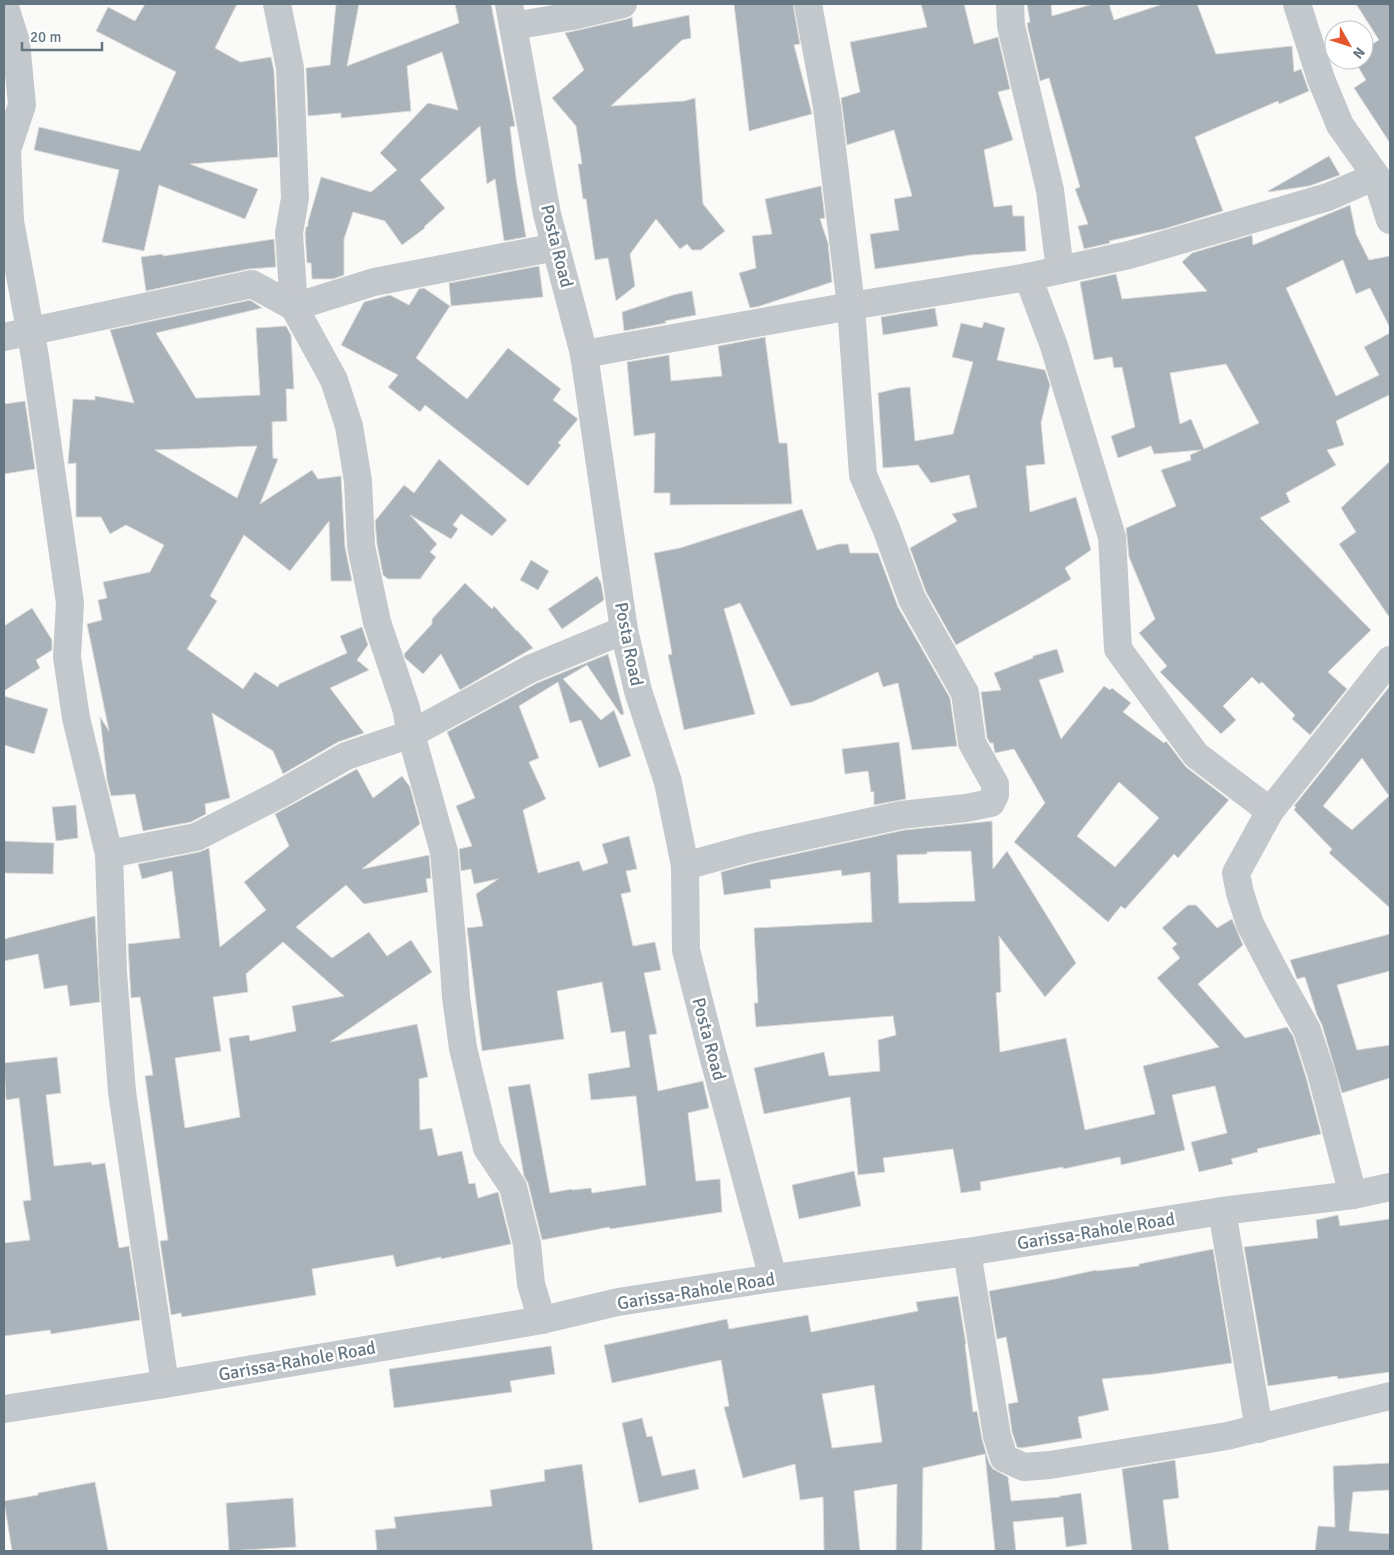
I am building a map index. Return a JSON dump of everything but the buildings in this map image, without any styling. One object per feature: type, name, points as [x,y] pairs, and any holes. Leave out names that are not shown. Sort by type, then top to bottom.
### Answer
[{"type":"street","points":[[4,4],[16,42],[22,105],[6,150],[17,335],[34,357],[70,603],[67,657],[76,718],[109,854],[113,972],[122,1092],[165,1384]]},
{"type":"street","points":[[277,4],[290,68],[295,198],[289,233],[294,307],[334,380],[349,426],[358,481],[361,546],[378,622],[406,708],[411,734],[444,852],[456,997],[463,1048],[486,1148],[513,1188],[527,1244],[531,1284],[542,1320]]},
{"type":"street","points":[[511,15],[572,16],[623,4]]},
{"type":"street","points":[[685,866],[750,848],[901,815],[966,808],[991,803],[995,795],[995,784],[972,743],[965,693],[912,598],[886,528],[863,475],[851,306],[827,107],[808,4]]},
{"type":"street","points":[[1010,4],[1011,26],[1050,190],[1060,270]]},
{"type":"street","points":[[1297,4],[1321,80],[1340,125],[1376,176],[1390,220]]},
{"type":"street","name":"Posta Road","points":[[511,15],[547,214],[584,354],[624,630],[638,691],[668,782],[685,866],[686,950],[773,1278]]},
{"type":"street","points":[[584,354],[851,306],[1028,277],[1129,255],[1328,197],[1376,176]]},
{"type":"street","points":[[17,335],[252,284],[294,307],[374,282],[556,247]]},
{"type":"street","points":[[1028,277],[1054,346],[1112,538],[1118,649],[1196,755],[1270,811]]},
{"type":"street","points":[[109,854],[196,837],[346,756],[411,734],[530,669],[624,630]]},
{"type":"street","points":[[1352,1195],[1321,1074],[1307,1030],[1250,924],[1238,886],[1236,872],[1270,811],[1390,660]]},
{"type":"street","name":"Garissa-Rahole Road","points":[[4,1409],[165,1384],[542,1320],[618,1302],[773,1278],[967,1252],[1222,1212],[1352,1195],[1390,1187]]},
{"type":"street","points":[[1222,1212],[1259,1429]]},
{"type":"street","points":[[967,1252],[997,1436],[1004,1458],[1024,1467],[1050,1465],[1259,1429],[1390,1396]]}]
